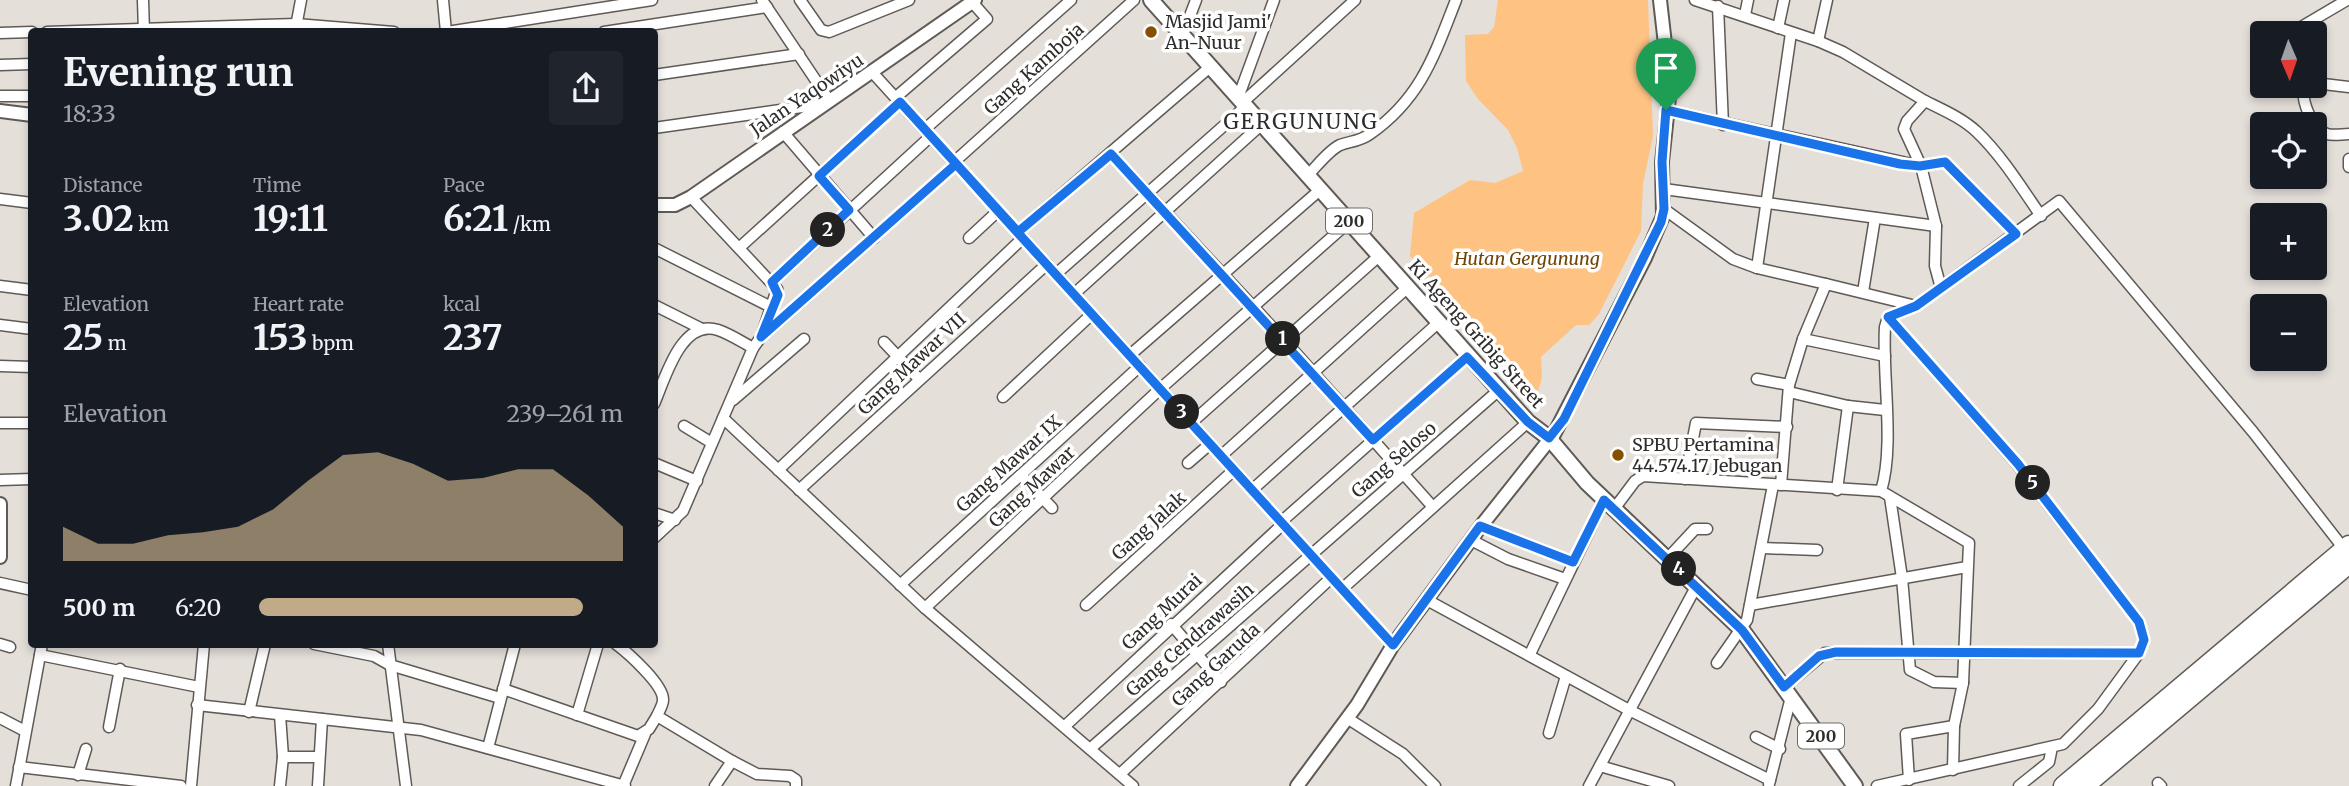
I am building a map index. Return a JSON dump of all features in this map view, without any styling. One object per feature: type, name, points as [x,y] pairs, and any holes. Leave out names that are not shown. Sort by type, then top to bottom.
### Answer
[{"type":"highway","points":[[2063,786],[2345,545]]},
{"type":"highway","points":[[2085,786],[2349,564]]},
{"type":"main road","name":"Ki Ageng Gribig Street","points":[[1151,0],[1467,357],[1528,422],[1551,437],[1609,504],[1742,630],[1855,786]]},
{"type":"street","points":[[143,0],[144,28]]},
{"type":"street","points":[[296,27],[301,0]]},
{"type":"street","points":[[443,0],[446,28]]},
{"type":"street","points":[[469,28],[609,3],[652,0]]},
{"type":"street","points":[[800,0],[821,30],[829,32],[909,0]]},
{"type":"street","points":[[772,282],[1071,0]]},
{"type":"street","name":"Gang Kamboja","points":[[761,337],[1134,0]]},
{"type":"street","points":[[1182,37],[1196,0]]},
{"type":"street","points":[[1242,103],[1274,0]]},
{"type":"street","points":[[1056,274],[1355,0]]},
{"type":"street","points":[[1308,175],[1342,144],[1355,143],[1371,134],[1416,90],[1430,68],[1455,0]]},
{"type":"street","points":[[1297,786],[1347,718],[1393,645],[1480,526],[1551,437],[1645,258],[1664,209],[1666,110],[1670,88],[1660,0]]},
{"type":"street","points":[[1695,0],[1818,41],[1956,116],[1976,131],[2012,173],[2041,216]]},
{"type":"street","points":[[1745,15],[1748,0]]},
{"type":"street","points":[[1778,28],[1784,0]]},
{"type":"street","points":[[1818,41],[1827,0]]},
{"type":"street","points":[[2311,21],[2347,0]]},
{"type":"street","points":[[739,248],[987,19],[974,1]]},
{"type":"street","name":"Jalan Yaqowiyu","points":[[658,205],[675,205],[691,197],[974,1]]},
{"type":"street","points":[[627,28],[764,4],[799,54],[826,102],[658,127]]},
{"type":"street","points":[[1718,6],[1723,125]]},
{"type":"street","points":[[245,28],[316,28]]},
{"type":"street","points":[[0,33],[28,32]]},
{"type":"street","points":[[1758,268],[1774,135],[1791,33]]},
{"type":"street","points":[[658,74],[799,54]]},
{"type":"street","points":[[0,65],[28,64]]},
{"type":"street","points":[[778,470],[1021,235],[1210,67]]},
{"type":"street","points":[[873,72],[1393,645]]},
{"type":"street","points":[[2328,85],[2349,87]]},
{"type":"street","points":[[0,96],[28,96]]},
{"type":"street","points":[[2305,98],[2305,105],[2321,130],[2328,134],[2349,134]]},
{"type":"street","points":[[1925,101],[1907,121],[1905,129],[1920,166],[1936,226],[1935,266],[1941,288]]},
{"type":"street","points":[[1666,110],[1723,125],[1920,166],[1945,162],[2016,234]]},
{"type":"street","points":[[0,111],[28,114]]},
{"type":"street","points":[[1074,294],[1262,124]]},
{"type":"street","points":[[783,132],[874,237]]},
{"type":"street","points":[[1111,154],[1284,340],[1342,409],[1433,507]]},
{"type":"street","points":[[2349,159],[2349,167]]},
{"type":"street","points":[[1130,355],[1321,189]]},
{"type":"street","points":[[1664,189],[1936,226]]},
{"type":"street","points":[[658,535],[683,511],[778,295],[772,282],[691,197]]},
{"type":"street","points":[[0,199],[28,202]]},
{"type":"street","points":[[1888,317],[1916,306],[2059,201],[2345,545]]},
{"type":"street","points":[[1664,209],[1733,259],[1758,268],[1916,306]]},
{"type":"street","points":[[969,238],[998,211]]},
{"type":"street","points":[[1863,292],[1875,218]]},
{"type":"street","name":"Gang Mawar","points":[[925,608],[1160,389],[1349,222]]},
{"type":"street","points":[[658,250],[773,308]]},
{"type":"street","points":[[1191,423],[1379,256]]},
{"type":"street","name":"Gang Mawar VII","points":[[800,489],[1047,264]]},
{"type":"street","points":[[1717,663],[1742,630],[1777,485],[1787,427],[1789,388],[1803,339],[1826,284]]},
{"type":"street","points":[[0,286],[28,290]]},
{"type":"street","points":[[1221,456],[1407,288]]},
{"type":"street","points":[[658,307],[702,329],[718,330],[753,348]]},
{"type":"street","points":[[1003,397],[1092,314]]},
{"type":"street","points":[[1888,317],[1885,356],[1885,494],[1902,578],[1912,673],[1934,682],[1963,683]]},
{"type":"street","points":[[1877,786],[1909,780],[1923,782],[1953,770],[2052,747],[2067,741],[2098,709],[2139,653],[2144,640],[2139,622],[2018,464],[1888,317]]},
{"type":"street","points":[[1252,490],[1438,323]]},
{"type":"street","points":[[0,325],[28,328]]},
{"type":"street","points":[[658,395],[678,351],[689,337],[702,329]]},
{"type":"street","points":[[730,403],[804,339]]},
{"type":"street","points":[[1803,339],[1885,356]]},
{"type":"street","points":[[884,342],[919,379]]},
{"type":"street","name":"Gang Murai","points":[[1065,726],[1171,624],[1467,357]]},
{"type":"street","points":[[0,366],[28,367]]},
{"type":"street","name":"Gang Mawar IX","points":[[900,585],[1140,366]]},
{"type":"street","points":[[1757,379],[1848,405],[1885,410]]},
{"type":"street","name":"Gang Seloso","points":[[1311,555],[1499,390]]},
{"type":"street","points":[[1838,489],[1848,405]]},
{"type":"street","points":[[723,418],[925,608],[1133,786]]},
{"type":"street","points":[[1342,589],[1528,422]]},
{"type":"street","points":[[0,424],[28,423]]},
{"type":"street","points":[[1685,479],[1696,423],[1787,427]]},
{"type":"street","points":[[684,426],[712,443]]},
{"type":"street","points":[[1188,463],[1210,444]]},
{"type":"street","points":[[658,465],[697,481]]},
{"type":"street","name":"Gang Jalak","points":[[1086,605],[1234,470]]},
{"type":"street","points":[[1021,475],[1052,508]]},
{"type":"street","points":[[1530,654],[1573,562],[1609,504],[1638,478],[1885,494],[1969,543],[1963,683],[1954,726],[1953,770]]},
{"type":"street","points":[[0,480],[28,479]]},
{"type":"street","points":[[0,506],[0,552]]},
{"type":"street","points":[[658,514],[675,520]]},
{"type":"street","points":[[1480,526],[1573,562]]},
{"type":"street","points":[[1668,558],[1695,529],[1707,529]]},
{"type":"street","points":[[1471,540],[1508,559],[1565,579]]},
{"type":"street","points":[[1763,548],[1818,550]]},
{"type":"street","name":"Gang Cendrawasih","points":[[1091,748],[1311,555]]},
{"type":"street","points":[[1749,605],[1967,567]]},
{"type":"street","name":"Gang Garuda","points":[[1120,774],[1332,578]]},
{"type":"street","points":[[0,583],[28,589]]},
{"type":"street","points":[[1589,786],[1697,585]]},
{"type":"street","points":[[1426,600],[1770,783],[1780,749],[1788,691],[1825,653],[2139,653]]},
{"type":"street","points":[[1171,624],[1221,682]]},
{"type":"street","points":[[16,786],[41,648]]},
{"type":"street","points":[[191,786],[204,648]]},
{"type":"street","points":[[249,712],[264,648]]},
{"type":"street","points":[[334,648],[374,656],[390,665],[501,693],[636,735],[645,734]]},
{"type":"street","points":[[388,648],[396,725],[406,786]]},
{"type":"street","points":[[488,748],[514,648]]},
{"type":"street","points":[[577,715],[597,648]]},
{"type":"street","points":[[197,705],[396,725],[620,785],[663,700],[662,694],[640,664],[621,648]]},
{"type":"street","points":[[40,655],[199,687]]},
{"type":"street","points":[[109,727],[120,669]]},
{"type":"street","points":[[1549,733],[1566,676]]},
{"type":"street","points":[[280,715],[283,757],[280,786]]},
{"type":"street","points":[[656,716],[757,774],[790,776],[796,780],[796,786]]},
{"type":"street","points":[[1347,718],[1403,754],[1436,786]]},
{"type":"street","points":[[0,719],[25,731]]},
{"type":"street","points":[[318,786],[321,719]]},
{"type":"street","points":[[1909,780],[1906,734],[1954,726]]},
{"type":"street","points":[[1756,737],[1780,749]]},
{"type":"street","points":[[2019,786],[2049,762],[2052,747]]},
{"type":"street","points":[[78,775],[86,748]]},
{"type":"street","points":[[283,757],[318,757]]},
{"type":"street","points":[[715,786],[732,761]]},
{"type":"street","points":[[1600,766],[1668,786]]},
{"type":"street","points":[[19,767],[181,786]]},
{"type":"green space","name":"Hutan Gergunung","points":[[1498,0],[1648,0],[1653,136],[1643,184],[1641,231],[1599,314],[1589,325],[1576,325],[1541,357],[1542,377],[1538,392],[1410,256],[1414,213],[1470,180],[1495,183],[1523,171],[1517,148],[1508,130],[1478,99],[1466,81],[1465,35],[1488,34],[1494,27]]},
{"type":"place","name":"Masjid Jami' An-Nuur","points":[[1151,32]]},
{"type":"place","name":"SPBU Pertamina 44.574.17 Jebugan","points":[[1618,455]]},
{"type":"district","name":"GERGUNUNG","points":[[1301,122]]},
{"type":"route","points":[[900,102],[1018,232],[1111,154],[1373,440],[1467,357],[1528,422],[1549,438],[1564,419],[1661,222],[1664,209],[1662,162],[1666,110],[1900,164],[1920,166],[1945,162],[2016,234],[1916,306],[1888,317],[2018,464],[2139,622],[2144,640],[2139,653],[1825,653],[1784,687],[1742,630],[1604,500],[1573,562],[1480,526],[1393,645],[956,164],[761,337],[778,295],[772,282],[849,210],[819,176],[900,102]]}]
